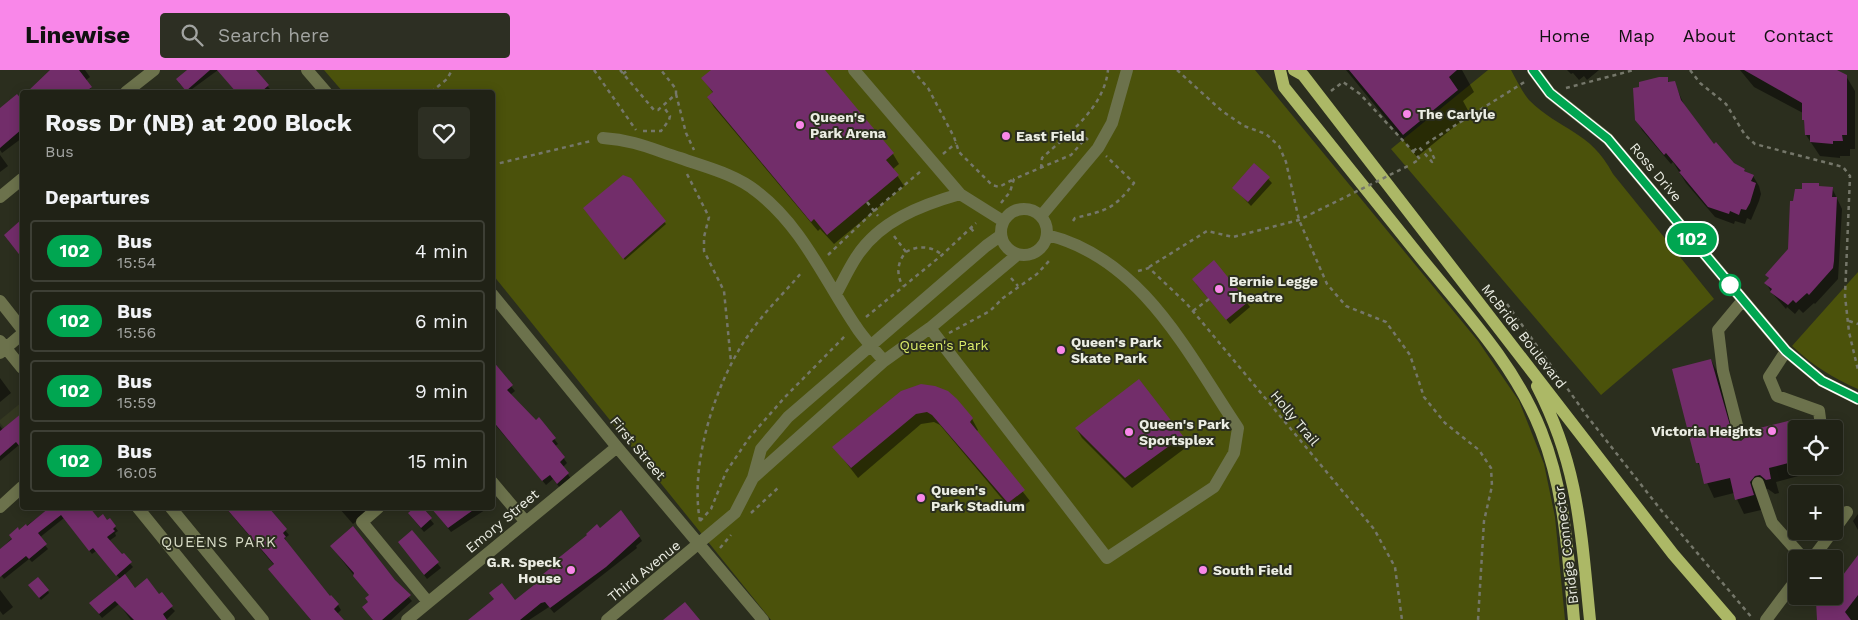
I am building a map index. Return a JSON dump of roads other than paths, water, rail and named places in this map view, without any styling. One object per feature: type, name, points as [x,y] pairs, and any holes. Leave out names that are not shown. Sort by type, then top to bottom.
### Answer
[{"type":"main road","name":"Bridge Connector","points":[[1280,70],[1284,87],[1480,330],[1518,384],[1541,430],[1553,464],[1562,507],[1574,620]]},
{"type":"main road","name":"McBride Boulevard","points":[[1301,72],[1673,554],[1730,620]]},
{"type":"main road","name":"Bridge Connector","points":[[1522,358],[1552,416],[1572,473],[1577,501],[1590,620]]},
{"type":"street","points":[[129,90],[154,70]]},
{"type":"street","points":[[307,70],[320,90]]},
{"type":"street","points":[[854,70],[960,194],[1003,221]]},
{"type":"street","points":[[1041,216],[1098,148],[1112,123],[1127,70]]},
{"type":"street","name":"Ross Drive","points":[[1531,75],[1550,93],[1608,139],[1786,351],[1822,381],[1858,399]]},
{"type":"street","points":[[603,138],[629,140],[720,172],[756,191],[790,225],[818,262],[856,326],[884,361]]},
{"type":"street","points":[[0,197],[20,181]]},
{"type":"street","points":[[836,294],[858,255],[871,240],[887,227],[912,210],[960,194]]},
{"type":"street","points":[[1024,209],[1041,216],[1047,228],[1047,235],[1040,250],[1033,254],[1017,255],[1006,248],[1000,236],[1003,221],[1011,212],[1024,209]]},
{"type":"street","points":[[930,328],[1107,558],[1214,487],[1234,454],[1238,428],[1154,303],[1126,276],[1070,242],[1047,235]]},
{"type":"street","points":[[754,478],[761,449],[788,417],[870,344],[1000,236]]},
{"type":"street","points":[[754,478],[884,361],[930,328],[1017,255]]},
{"type":"street","name":"First Street","points":[[495,298],[617,447],[763,620]]},
{"type":"street","points":[[1739,433],[1723,371],[1718,330],[1743,300]]},
{"type":"street","points":[[0,301],[20,326]]},
{"type":"street","points":[[20,335],[2,347],[20,366]]},
{"type":"street","points":[[1786,351],[1769,377],[1777,396],[1819,411],[1820,420]]},
{"type":"street","name":"Emory Street","points":[[408,620],[525,521],[617,447]]},
{"type":"street","name":"Third Avenue","points":[[607,620],[735,513],[754,478]]},
{"type":"street","points":[[1758,482],[1772,523],[1796,550]]},
{"type":"street","points":[[495,486],[525,521]]},
{"type":"street","points":[[0,506],[20,489]]},
{"type":"street","points":[[140,510],[230,620]]},
{"type":"street","points":[[173,510],[263,620]]},
{"type":"street","points":[[376,510],[362,522],[428,602]]},
{"type":"street","points":[[1843,518],[1848,512]]},
{"type":"street","points":[[1766,620],[1788,591]]},
{"type":"place","name":"The Carlyle","points":[[1407,114]]},
{"type":"place","name":"Queen's Park Arena","points":[[800,125]]},
{"type":"place","name":"East Field","points":[[1006,136]]},
{"type":"place","name":"Bernie Legge Theatre","points":[[1219,289]]},
{"type":"place","name":"Queen's Park Skate Park","points":[[1061,350]]},
{"type":"place","name":"Victoria Heights","points":[[1772,431]]},
{"type":"place","name":"Queen's Park Sportsplex","points":[[1129,432]]},
{"type":"place","name":"Queen's Park Stadium","points":[[921,498]]},
{"type":"place","name":"G.R. Speck House","points":[[571,570]]},
{"type":"place","name":"South Field","points":[[1203,570]]},
{"type":"district","name":"QUEENS PARK","points":[[219,542]]},
{"type":"park label","name":"Queen's Park","points":[[944,345]]}]
